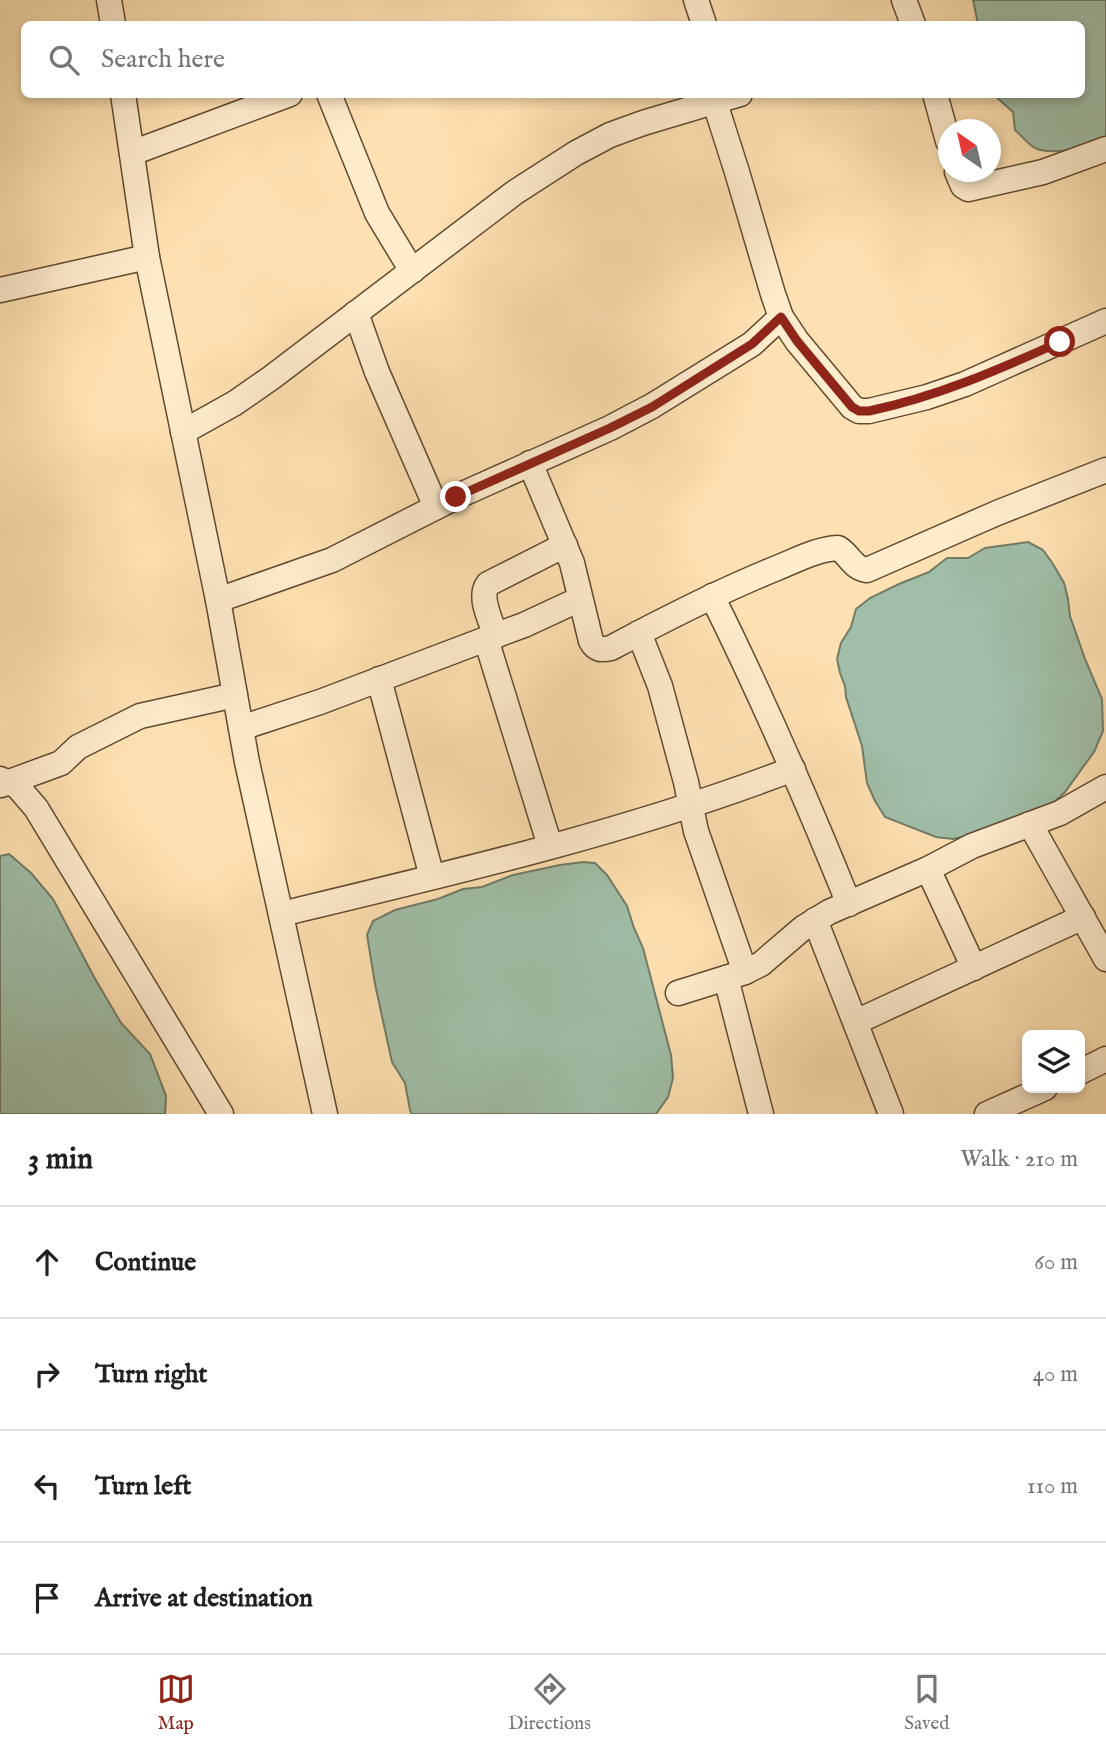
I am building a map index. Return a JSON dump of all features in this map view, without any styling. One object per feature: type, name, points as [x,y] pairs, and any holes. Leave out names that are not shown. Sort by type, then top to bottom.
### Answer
[{"type":"street","points":[[109,0],[112,21]]},
{"type":"street","points":[[696,0],[703,21]]},
{"type":"street","points":[[904,0],[913,21]]},
{"type":"street","points":[[124,98],[147,257],[218,600],[247,762],[322,1113]]},
{"type":"street","points":[[132,153],[279,98]]},
{"type":"street","points":[[331,98],[377,213],[412,271]]},
{"type":"street","points":[[183,432],[235,403],[271,378],[514,193],[576,153],[610,135],[727,98],[737,172],[781,317],[797,341],[852,407],[859,411],[869,411],[927,397],[975,379],[1106,321]]},
{"type":"street","points":[[936,98],[942,119]]},
{"type":"street","points":[[1001,182],[1043,172],[1106,149]]},
{"type":"street","points":[[961,182],[968,189],[999,182]]},
{"type":"street","points":[[0,290],[147,257]]},
{"type":"street","points":[[356,313],[377,372],[436,507]]},
{"type":"street","points":[[218,600],[332,560],[436,507],[652,407],[752,344],[781,317]]},
{"type":"street","points":[[530,463],[572,564],[591,641],[595,648],[601,650],[611,648],[712,596],[829,548],[844,551],[855,565],[867,570],[997,513],[1106,470]]},
{"type":"street","points":[[550,846],[491,638],[484,589],[488,584],[565,545]]},
{"type":"street","points":[[712,596],[793,769],[849,904]]},
{"type":"street","points":[[241,728],[320,702],[491,638],[580,599]]},
{"type":"street","points":[[639,633],[660,687],[736,975],[761,1114]]},
{"type":"street","points":[[379,679],[432,877]]},
{"type":"street","points":[[3,782],[61,763],[78,747],[140,716],[235,695]]},
{"type":"street","points":[[281,915],[550,846],[690,806],[793,769]]},
{"type":"street","points":[[3,782],[17,786],[36,808],[221,1114]]},
{"type":"street","points":[[678,993],[736,975],[761,964],[815,920],[972,846],[1060,813],[1106,787]]},
{"type":"street","points":[[1030,824],[1106,959]]},
{"type":"street","points":[[928,869],[974,968]]},
{"type":"street","points":[[856,1022],[1083,917]]},
{"type":"street","points":[[815,920],[891,1114]]},
{"type":"street","points":[[1085,1070],[1106,1059]]},
{"type":"street","points":[[987,1114],[1034,1093]]},
{"type":"shaded area","points":[[973,0],[1106,0],[1106,140],[1063,151],[1037,149],[1015,130],[1013,112],[997,98],[1085,98],[1085,21],[977,21]]},
{"type":"shaded area","points":[[1028,542],[1043,550],[1064,583],[1070,616],[1102,699],[1103,731],[1094,752],[1065,792],[1053,803],[971,835],[953,839],[936,837],[885,817],[867,783],[862,746],[837,659],[856,609],[870,598],[929,572],[947,558],[968,558],[985,548]]},
{"type":"shaded area","points":[[9,854],[31,873],[53,899],[121,1023],[150,1054],[166,1096],[165,1114],[0,1114],[0,856]]},
{"type":"shaded area","points":[[583,862],[595,863],[607,875],[627,906],[643,948],[671,1055],[673,1078],[668,1097],[656,1114],[412,1114],[405,1083],[392,1062],[375,984],[367,935],[373,921],[395,910],[438,899],[463,889],[482,887],[513,875]]},
{"type":"route","points":[[456,497],[652,407],[752,344],[781,317],[797,341],[852,407],[859,411],[927,397],[964,384],[1060,342]]}]
